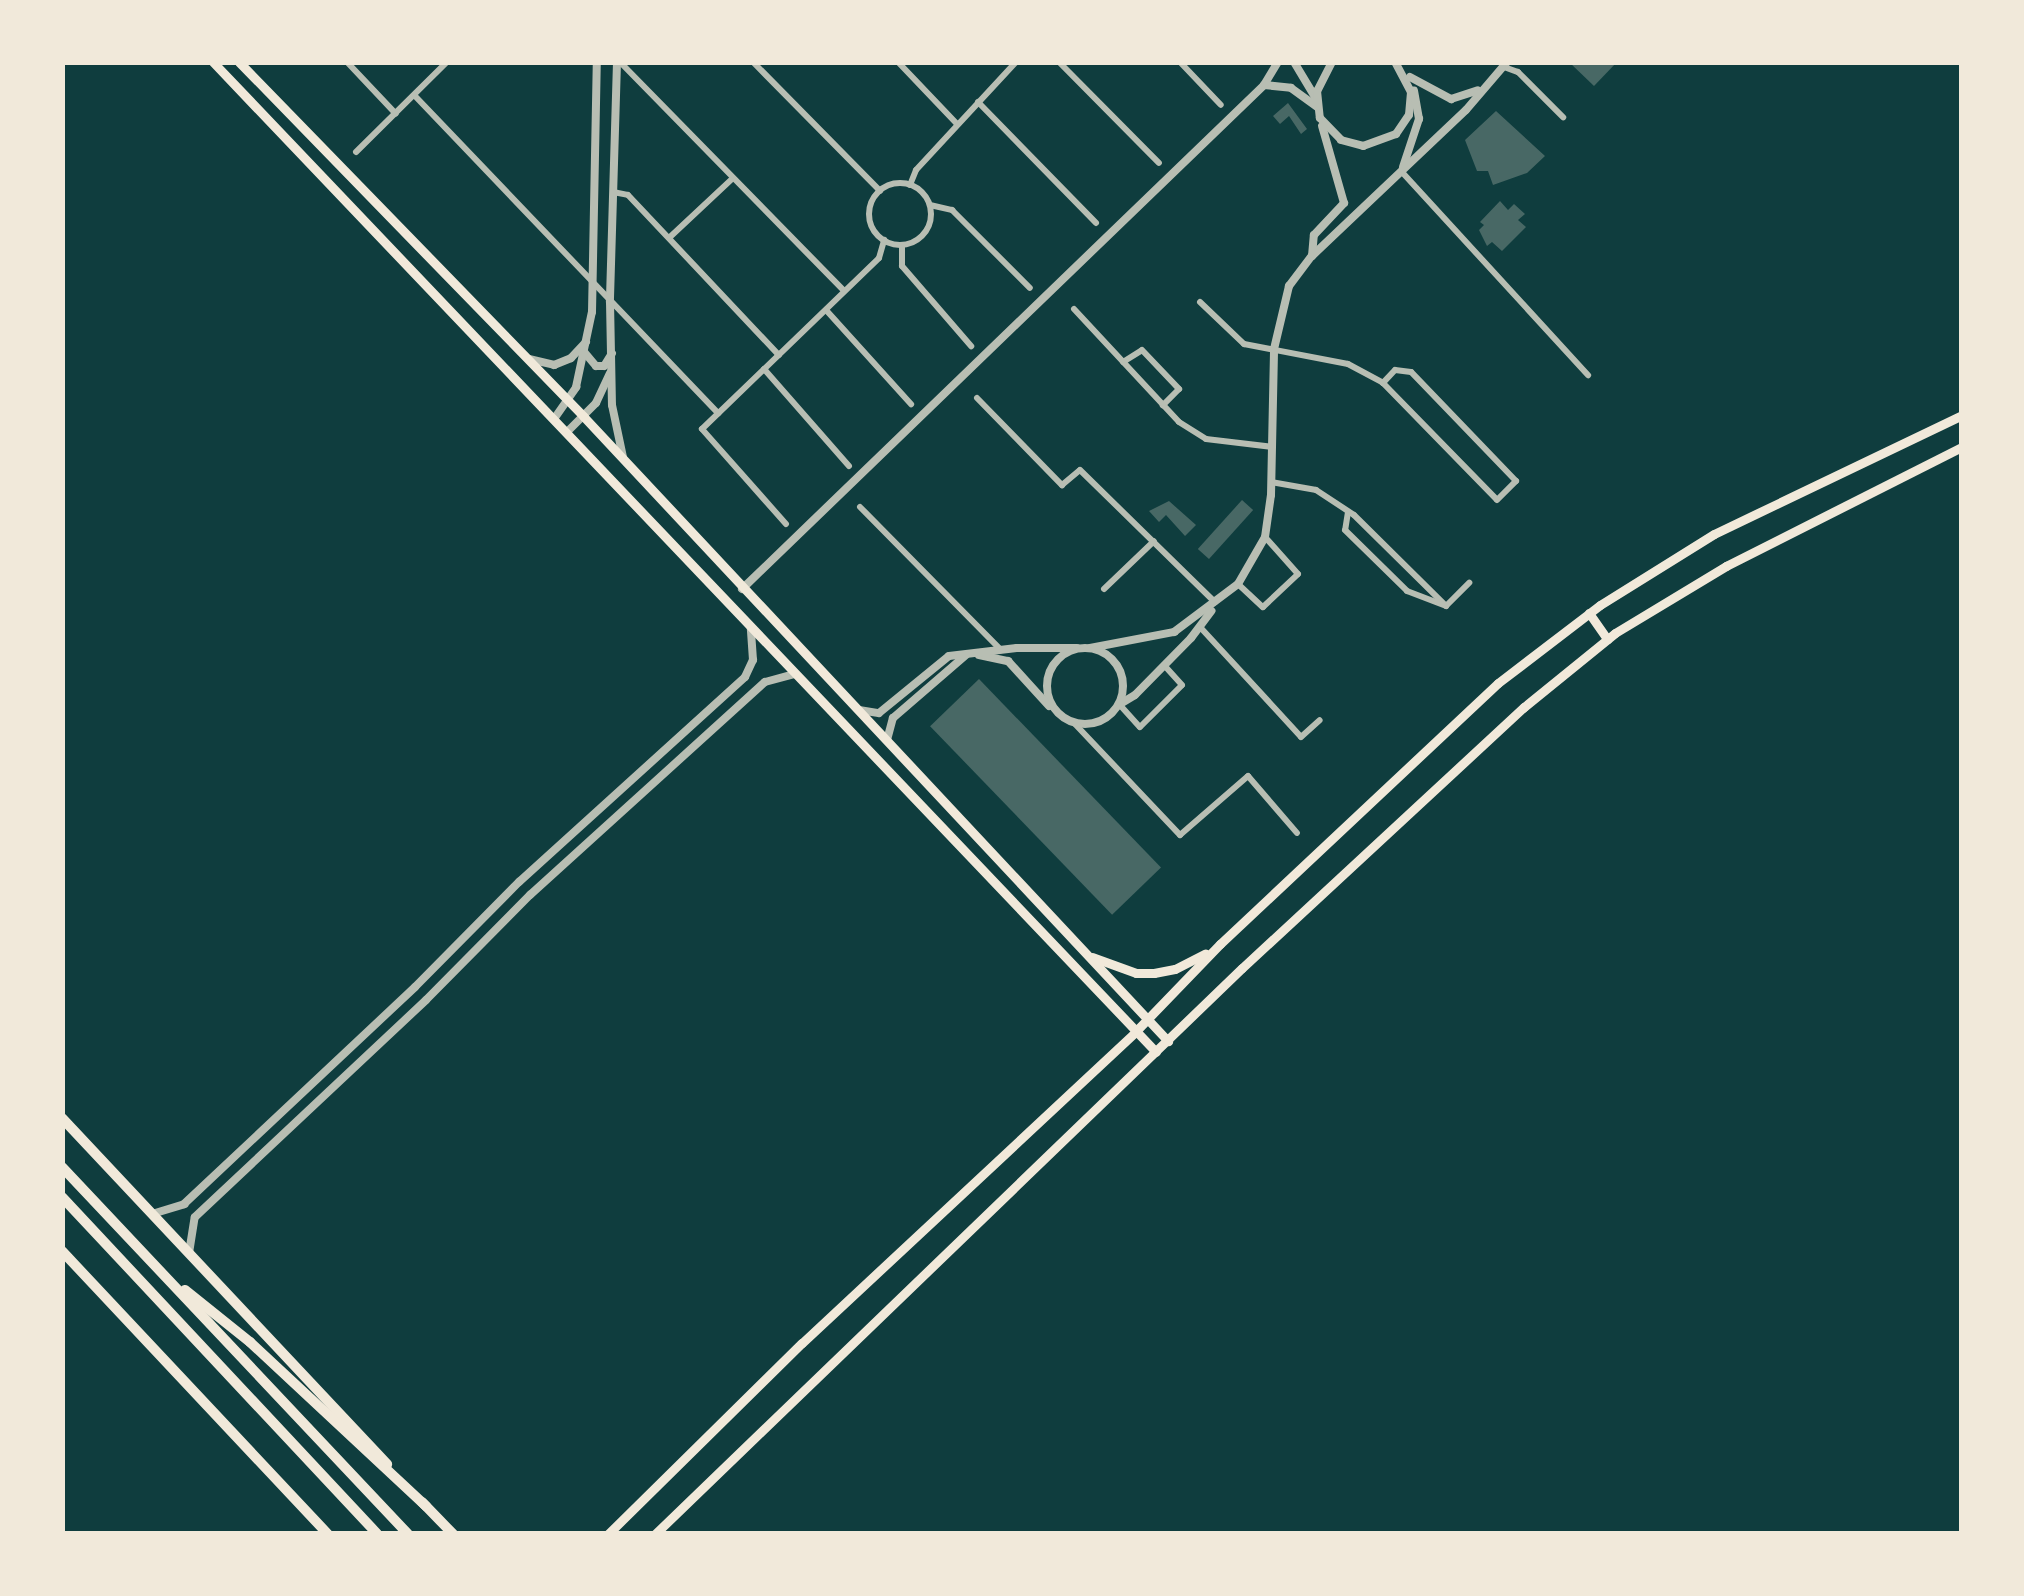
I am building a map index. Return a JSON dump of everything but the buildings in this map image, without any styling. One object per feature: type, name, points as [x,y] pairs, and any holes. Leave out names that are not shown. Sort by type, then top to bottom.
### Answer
[{"type":"main road","points":[[213,62],[1156,1052]]},
{"type":"main road","points":[[239,62],[584,417],[1168,1041]]},
{"type":"main road","points":[[608,1534],[802,1343],[1148,1020],[1220,944],[1498,684],[1589,613],[1714,534],[1962,416]]},
{"type":"main road","points":[[655,1534],[1481,746],[1607,640],[1726,566],[1962,447]]},
{"type":"main road","points":[[1589,613],[1607,640]]},
{"type":"main road","points":[[846,727],[856,726],[862,715]]},
{"type":"main road","points":[[875,756],[878,746],[889,744]]},
{"type":"main road","points":[[1088,956],[1136,973],[1154,974],[1176,969],[1220,944]]},
{"type":"main road","points":[[62,1118],[453,1534]]},
{"type":"main road","points":[[62,1167],[408,1534]]},
{"type":"main road","points":[[62,1197],[377,1534]]},
{"type":"main road","points":[[62,1251],[328,1534]]},
{"type":"main road","points":[[157,1268],[250,1342],[426,1506]]},
{"type":"street","points":[[347,62],[396,114]]},
{"type":"street","points":[[356,152],[447,62]]},
{"type":"street","points":[[554,418],[568,403],[588,339],[597,62]]},
{"type":"street","points":[[618,62],[844,291]]},
{"type":"street","points":[[618,62],[610,302],[614,349],[612,405],[624,462]]},
{"type":"street","points":[[753,62],[880,191]]},
{"type":"street","points":[[898,62],[957,124]]},
{"type":"street","points":[[910,185],[916,170],[1016,62]]},
{"type":"street","points":[[1059,62],[1159,164]]},
{"type":"street","points":[[1180,62],[1220,104]]},
{"type":"street","points":[[742,588],[1264,85],[1278,62]]},
{"type":"street","points":[[1294,62],[1331,134],[1352,144],[1386,141],[1409,115],[1408,81]]},
{"type":"street","points":[[1332,62],[1320,80],[1318,108],[1344,203],[1348,212],[1358,215]]},
{"type":"street","points":[[1398,65],[1418,100],[1419,119],[1401,171]]},
{"type":"street","points":[[1398,65],[1419,85],[1450,98],[1481,88]]},
{"type":"street","points":[[849,702],[867,714],[884,708],[949,656],[1001,650],[1090,648],[1174,632],[1216,603],[1238,584],[1266,537],[1272,482],[1274,350],[1289,286],[1312,256],[1466,110],[1481,88],[1505,65],[1518,72],[1563,117]]},
{"type":"street","points":[[1264,85],[1292,88],[1318,108]]},
{"type":"street","points":[[415,96],[718,414]]},
{"type":"street","points":[[978,102],[1096,223]]},
{"type":"street","points":[[1401,171],[1588,375]]},
{"type":"street","points":[[670,237],[732,180]]},
{"type":"street","points":[[930,206],[926,232],[902,245],[884,240],[869,216],[880,191],[894,184],[910,185],[930,206],[952,210],[1030,288]]},
{"type":"street","points":[[612,192],[628,195],[779,355]]},
{"type":"street","points":[[1312,256],[1314,234],[1344,203]]},
{"type":"street","points":[[786,524],[702,429],[879,258],[884,240]]},
{"type":"street","points":[[902,245],[902,266],[971,346]]},
{"type":"street","points":[[1200,302],[1244,344],[1348,364],[1383,383],[1497,500],[1516,481],[1411,372],[1395,370],[1383,383]]},
{"type":"street","points":[[1074,309],[1178,422],[1206,439],[1273,447]]},
{"type":"street","points":[[826,310],[911,404]]},
{"type":"street","points":[[522,356],[554,365],[572,358],[588,339]]},
{"type":"street","points":[[584,353],[596,366],[604,366],[614,349]]},
{"type":"street","points":[[567,432],[604,392],[614,349]]},
{"type":"street","points":[[1123,362],[1142,350],[1178,389],[1163,405]]},
{"type":"street","points":[[764,369],[849,466]]},
{"type":"street","points":[[977,398],[1062,485],[1080,470],[1216,603]]},
{"type":"street","points":[[1272,482],[1316,490],[1348,512],[1446,606]]},
{"type":"street","points":[[860,506],[1001,650]]},
{"type":"street","points":[[1348,512],[1345,530],[1407,591],[1446,606]]},
{"type":"street","points":[[1238,584],[1263,607],[1298,574],[1266,537]]},
{"type":"street","points":[[1104,590],[1154,541]]},
{"type":"street","points":[[1446,606],[1468,583]]},
{"type":"street","points":[[1076,724],[1101,722],[1164,665],[1200,627],[1216,603]]},
{"type":"street","points":[[1200,627],[1301,737],[1320,720]]},
{"type":"street","points":[[152,1214],[184,1204],[414,988],[520,882],[745,677],[754,660],[751,628]]},
{"type":"street","points":[[1056,712],[1049,701],[1048,676],[1062,656],[1077,648]]},
{"type":"street","points":[[1090,648],[1105,654],[1119,668],[1123,680],[1119,704]]},
{"type":"street","points":[[970,653],[1008,661],[1056,712],[1076,724],[1180,835],[1248,776],[1298,833]]},
{"type":"street","points":[[889,744],[886,730],[893,718],[970,653]]},
{"type":"street","points":[[1119,704],[1140,727],[1182,684],[1164,665]]},
{"type":"street","points":[[189,1252],[195,1217],[426,1000],[530,895],[765,682],[794,674]]},
{"type":"street","points":[[414,988],[426,1000]]},
{"type":"street","points":[[184,1204],[186,1214],[195,1217]]}]
